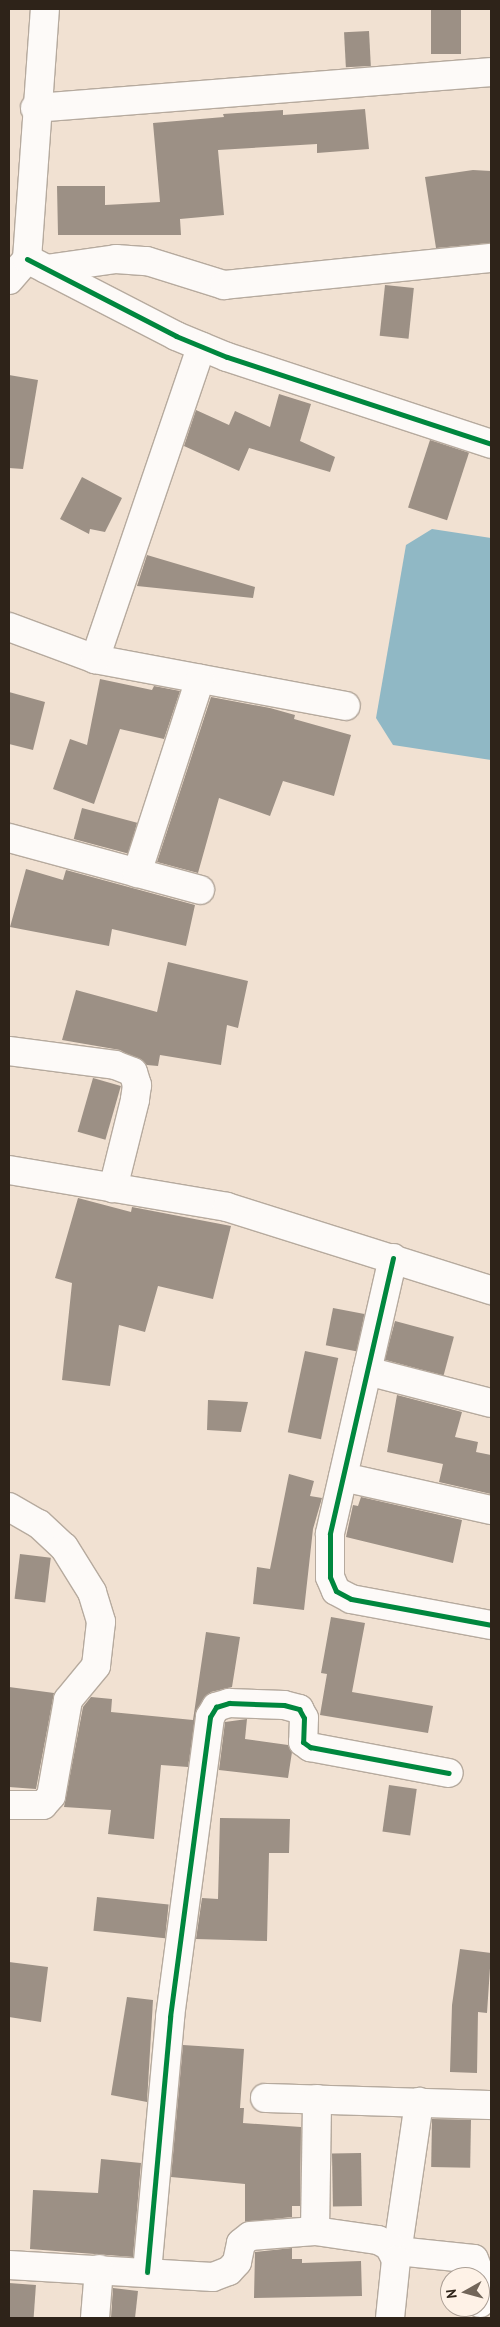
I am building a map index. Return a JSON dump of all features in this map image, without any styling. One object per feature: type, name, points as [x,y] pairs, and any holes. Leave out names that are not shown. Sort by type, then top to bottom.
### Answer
[{"type":"street","points":[[36,264],[35,108],[45,9]]},
{"type":"street","points":[[35,108],[491,72]]},
{"type":"street","points":[[9,280],[36,264],[116,259],[147,261],[224,285],[491,258]]},
{"type":"street","points":[[36,264],[202,347],[491,444]]},
{"type":"street","points":[[95,659],[202,347]]},
{"type":"street","points":[[9,627],[95,659],[346,706]]},
{"type":"street","points":[[137,873],[200,679]]},
{"type":"street","points":[[9,838],[200,890]]},
{"type":"street","points":[[9,1051],[115,1065],[133,1072],[137,1085],[135,1100],[113,1188]]},
{"type":"street","points":[[9,1170],[227,1207],[491,1290]]},
{"type":"street","points":[[393,1258],[343,1477],[328,1558],[330,1577],[336,1591],[351,1599],[491,1625]]},
{"type":"street","points":[[367,1371],[491,1403]]},
{"type":"street","points":[[343,1477],[491,1510]]},
{"type":"street","points":[[9,1507],[39,1524],[64,1547],[92,1592],[101,1622],[96,1666],[68,1700],[52,1796],[43,1805],[9,1805]]},
{"type":"street","points":[[148,2272],[170,2017],[210,1717],[216,1707],[229,1703],[284,1705],[298,1709],[304,1718],[303,1742],[310,1747],[450,1773]]},
{"type":"street","points":[[265,2098],[491,2105]]},
{"type":"street","points":[[315,2231],[317,2099]]},
{"type":"street","points":[[390,2318],[396,2256],[419,2102]]},
{"type":"street","points":[[9,2265],[213,2277],[230,2271],[236,2262],[241,2243],[250,2236],[315,2231],[378,2240],[389,2246],[396,2256]]},
{"type":"street","points":[[396,2256],[474,2259],[477,2267]]},
{"type":"street","points":[[95,2318],[99,2269]]},
{"type":"water","points":[[432,529],[491,538],[491,760],[393,745],[376,718],[406,545]]},
{"type":"building","points":[[431,9],[461,9],[461,54],[431,54]]},
{"type":"building","points":[[369,31],[371,66],[346,67],[344,32]]},
{"type":"building","points":[[365,109],[369,149],[317,153],[317,144],[218,150],[224,215],[180,219],[181,235],[58,235],[57,186],[105,186],[105,205],[160,202],[153,123],[224,117],[223,114],[283,110],[283,115]]},
{"type":"building","points":[[473,170],[491,171],[491,243],[436,248],[425,177]]},
{"type":"building","points":[[385,285],[414,288],[409,339],[380,336]]},
{"type":"building","points":[[9,375],[38,380],[23,469],[9,468]]},
{"type":"building","points":[[279,394],[311,404],[300,441],[335,457],[330,472],[249,448],[239,471],[184,446],[196,410],[229,425],[235,411],[270,427]]},
{"type":"building","points":[[430,440],[469,453],[447,520],[408,508]]},
{"type":"building","points":[[82,477],[122,498],[105,532],[90,529],[89,534],[60,519]]},
{"type":"building","points":[[147,555],[255,587],[253,598],[137,586]]},
{"type":"building","points":[[100,679],[152,690],[154,686],[180,691],[164,739],[120,729],[94,804],[53,789],[70,739],[87,745]]},
{"type":"building","points":[[9,692],[45,702],[33,750],[9,744]]},
{"type":"building","points":[[211,697],[270,708],[295,715],[294,719],[351,735],[334,796],[283,781],[270,816],[219,798],[198,873],[157,862]]},
{"type":"building","points":[[82,808],[137,823],[129,854],[74,839]]},
{"type":"building","points":[[26,869],[63,880],[66,870],[195,905],[186,946],[112,929],[109,946],[10,927]]},
{"type":"building","points":[[168,962],[248,981],[238,1028],[227,1025],[221,1065],[160,1055],[158,1066],[147,1065],[120,1050],[62,1040],[76,990],[157,1012]]},
{"type":"building","points":[[93,1078],[121,1086],[105,1140],[78,1132]]},
{"type":"building","points":[[78,1198],[131,1212],[132,1207],[231,1226],[213,1299],[158,1286],[145,1332],[119,1325],[110,1386],[62,1380],[72,1283],[55,1278]]},
{"type":"building","points":[[333,1308],[364,1314],[357,1351],[326,1345]]},
{"type":"building","points":[[395,1321],[454,1337],[444,1375],[385,1360]]},
{"type":"building","points":[[305,1351],[338,1358],[321,1439],[288,1432]]},
{"type":"building","points":[[397,1395],[462,1412],[455,1437],[478,1442],[476,1452],[491,1455],[491,1494],[439,1482],[443,1464],[387,1452]]},
{"type":"building","points":[[208,1400],[248,1402],[241,1432],[207,1430]]},
{"type":"building","points":[[289,1474],[314,1481],[310,1496],[322,1498],[313,1529],[304,1610],[253,1604],[257,1567],[270,1569]]},
{"type":"building","points":[[361,1497],[462,1520],[453,1563],[346,1537],[353,1505],[358,1506]]},
{"type":"building","points":[[20,1554],[51,1558],[45,1602],[15,1599]]},
{"type":"building","points":[[331,1617],[365,1623],[352,1692],[433,1706],[428,1733],[320,1715],[327,1674],[321,1673]]},
{"type":"building","points":[[206,1632],[240,1637],[232,1687],[211,1692],[197,1709],[188,1767],[161,1765],[154,1839],[108,1834],[111,1810],[64,1807],[83,1707],[91,1697],[112,1699],[111,1712],[193,1720]]},
{"type":"building","points":[[9,1687],[54,1693],[36,1789],[9,1787]]},
{"type":"building","points":[[247,1719],[245,1739],[288,1745],[292,1752],[288,1778],[219,1770],[225,1722]]},
{"type":"building","points":[[389,1785],[417,1789],[410,1835],[382,1832]]},
{"type":"building","points":[[220,1818],[290,1819],[289,1853],[269,1853],[267,1941],[196,1939],[202,1898],[218,1899]]},
{"type":"building","points":[[97,1897],[169,1905],[165,1938],[93,1931]]},
{"type":"building","points":[[460,1949],[491,1953],[487,2013],[478,2012],[477,2073],[450,2072],[452,2005]]},
{"type":"building","points":[[9,1962],[48,1967],[41,2022],[9,2017]]},
{"type":"building","points":[[127,1997],[153,2000],[147,2102],[111,2095]]},
{"type":"building","points":[[183,2045],[244,2049],[240,2108],[244,2108],[243,2123],[301,2127],[300,2206],[292,2206],[292,2217],[245,2222],[245,2184],[171,2177]]},
{"type":"building","points":[[432,2119],[471,2120],[470,2168],[431,2167]]},
{"type":"building","points":[[361,2153],[362,2206],[333,2206],[332,2154]]},
{"type":"building","points":[[101,2159],[141,2163],[133,2257],[30,2249],[33,2190],[98,2193]]},
{"type":"building","points":[[292,2248],[292,2259],[302,2259],[302,2263],[361,2261],[362,2296],[254,2298],[255,2252]]},
{"type":"building","points":[[9,2283],[36,2285],[34,2318],[9,2318]]},
{"type":"building","points":[[113,2288],[138,2291],[135,2318],[111,2318]]},
{"type":"cycle path","points":[[27,259],[176,336],[227,357],[491,444]]},
{"type":"cycle path","points":[[393,1258],[330,1534],[330,1577],[336,1591],[351,1599],[491,1625]]},
{"type":"cycle path","points":[[147,2272],[170,2017],[210,1717],[216,1707],[229,1703],[284,1705],[299,1709],[304,1718],[303,1742],[310,1747],[449,1773]]}]
